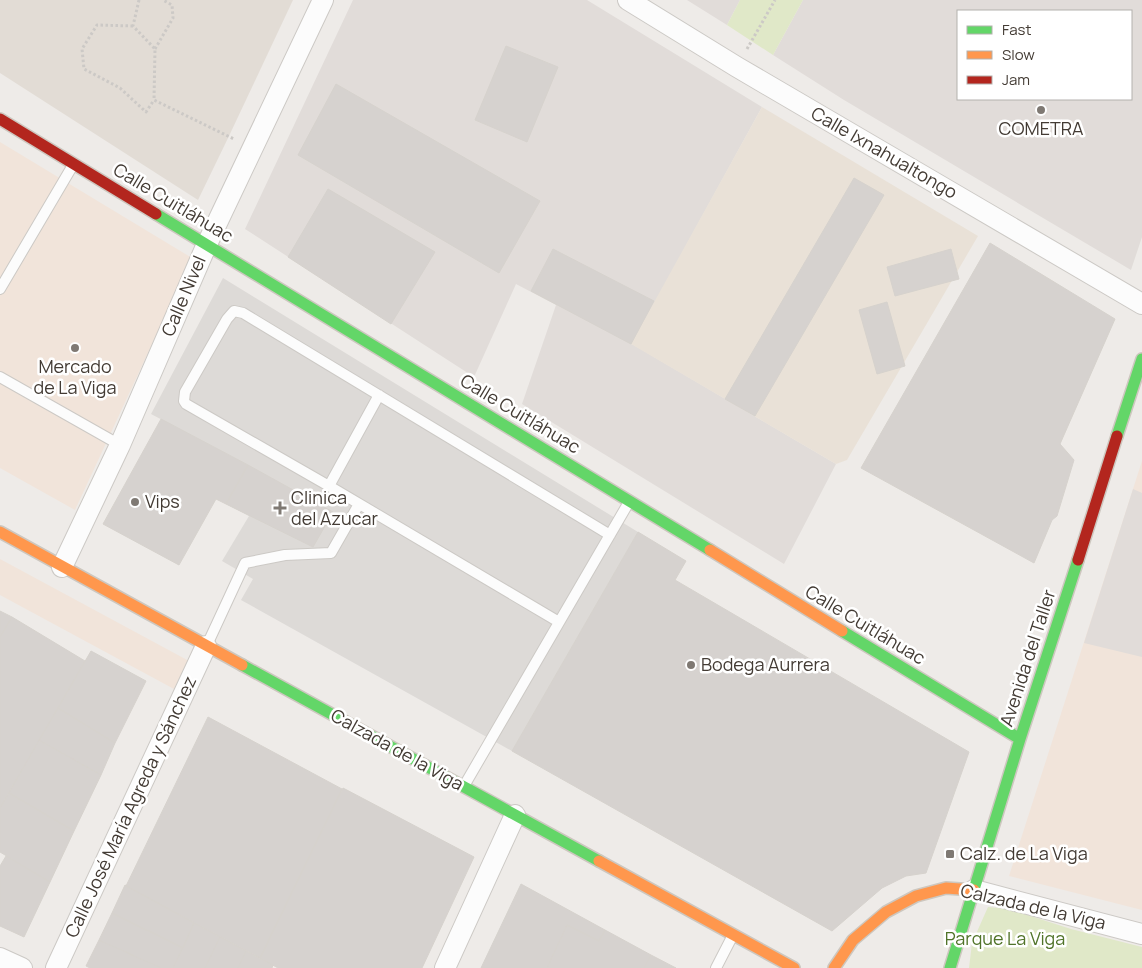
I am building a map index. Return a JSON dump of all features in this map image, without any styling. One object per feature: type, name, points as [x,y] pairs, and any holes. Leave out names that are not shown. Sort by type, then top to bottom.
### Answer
[{"type":"main road","name":"Calle Cuitláhuac","points":[[0,119],[1020,739]]},
{"type":"main road","name":"Avenida del Taller","points":[[950,968],[1020,739],[1142,359]]},
{"type":"main road","name":"Calzada de la Viga","points":[[0,532],[794,968]]},
{"type":"main road","name":"Calzada de la Viga","points":[[834,968],[853,940],[886,912],[916,896],[946,888],[974,890]]},
{"type":"street","name":"Calle Nivel","points":[[62,567],[120,445],[207,244],[323,0]]},
{"type":"street","name":"Calle Ixnahualtongo","points":[[628,0],[737,67],[1142,304]]},
{"type":"street","name":"Calle José María Agreda y Sánchez","points":[[56,968],[206,646]]},
{"type":"street","points":[[445,968],[515,815]]},
{"type":"street","name":"Calzada de la Viga","points":[[974,890],[1142,934]]},
{"type":"street","points":[[0,958],[22,968]]},
{"type":"lane","points":[[0,289],[74,165]]},
{"type":"lane","points":[[559,622],[186,404],[184,401],[185,392],[230,314],[238,311],[610,535]]},
{"type":"lane","points":[[0,377],[120,445]]},
{"type":"lane","points":[[329,486],[379,395]]},
{"type":"lane","points":[[463,787],[629,501]]},
{"type":"lane","points":[[206,646],[245,563],[285,555],[331,552],[359,504]]},
{"type":"lane","points":[[716,968],[733,934]]},
{"type":"path","points":[[133,26],[138,0]]},
{"type":"path","points":[[155,49],[133,26],[97,25],[82,49],[84,70],[120,88],[146,112],[154,100],[155,49],[173,18],[172,5],[163,0]]},
{"type":"path","points":[[737,67],[774,0]]},
{"type":"path","points":[[154,100],[252,149]]},
{"type":"shaded area","points":[[0,0],[293,0],[198,200],[0,73]]},
{"type":"shaded area","points":[[353,0],[587,0],[762,107],[632,344],[836,464],[784,564],[522,404],[556,305],[516,284],[474,377],[245,229]]},
{"type":"shaded area","points":[[687,0],[740,0],[727,25]]},
{"type":"shaded area","points":[[803,0],[1142,0],[1142,237],[1131,270],[844,100],[773,55]]},
{"type":"shaded area","points":[[762,107],[978,236],[847,460],[836,464],[631,344]]},
{"type":"shaded area","name":"Mercado de La Viga","points":[[0,142],[192,258],[75,510],[0,468]]},
{"type":"shaded area","points":[[223,278],[638,532],[512,751],[241,600],[253,579],[222,561],[249,516],[226,504],[248,465],[151,414]]},
{"type":"shaded area","points":[[1142,461],[1142,910],[1009,876]]},
{"type":"shaded area","points":[[1133,489],[1142,493],[1142,657],[1084,643]]},
{"type":"shaded area","points":[[0,559],[189,661],[174,689],[0,595]]},
{"type":"green space","points":[[740,0],[803,0],[773,55],[727,25]]},
{"type":"green space","name":"Parque La Viga","points":[[988,907],[1009,909],[1071,929],[1142,947],[1142,968],[969,968],[972,943]]},
{"type":"building","points":[[506,46],[558,67],[527,142],[475,120]]},
{"type":"building","points":[[336,84],[540,201],[499,273],[298,155]]},
{"type":"building","points":[[854,178],[884,195],[755,416],[725,399]]},
{"type":"building","points":[[328,189],[435,252],[391,324],[288,257]]},
{"type":"building","points":[[990,243],[1115,319],[1060,444],[1074,460],[1057,516],[1052,520],[1034,563],[861,468]]},
{"type":"building","points":[[553,249],[654,301],[631,344],[531,291]]},
{"type":"building","points":[[951,249],[959,279],[895,296],[887,267]]},
{"type":"building","points":[[887,302],[905,366],[877,374],[859,310]]},
{"type":"building","points":[[161,419],[248,465],[226,504],[216,499],[179,565],[103,524]]},
{"type":"building","name":"Clinica del Azucar","points":[[248,465],[333,512],[313,547],[226,504]]},
{"type":"building","name":"Bodega Aurrera","points":[[638,532],[686,561],[675,580],[969,752],[926,873],[906,876],[882,888],[832,931],[512,751]]},
{"type":"building","points":[[0,611],[12,617],[0,637]]},
{"type":"building","points":[[12,617],[85,661],[0,808],[0,637]]},
{"type":"building","points":[[91,651],[146,681],[115,743],[58,708]]},
{"type":"building","points":[[58,708],[115,743],[101,775],[39,740]]},
{"type":"building","points":[[208,717],[342,789],[260,958],[126,886]]},
{"type":"building","points":[[39,740],[101,775],[74,831],[9,793]]},
{"type":"building","points":[[343,788],[474,857],[422,968],[278,968],[260,958]]},
{"type":"building","points":[[9,793],[74,831],[50,882],[0,852],[0,808]]},
{"type":"building","points":[[6,856],[50,882],[24,937],[0,926],[0,866]]},
{"type":"building","points":[[521,884],[605,930],[599,941],[567,925],[547,968],[481,968]]},
{"type":"building","points":[[125,885],[194,923],[183,948],[112,913]]},
{"type":"building","points":[[112,913],[183,948],[173,968],[161,968],[99,940]]},
{"type":"building","points":[[194,923],[220,937],[205,968],[173,968]]},
{"type":"building","points":[[567,925],[599,941],[605,930],[651,955],[644,968],[547,968]]},
{"type":"building","points":[[220,937],[246,951],[238,968],[205,968]]},
{"type":"building","points":[[99,940],[161,968],[90,968],[86,966]]},
{"type":"building","points":[[246,951],[273,965],[272,968],[238,968]]},
{"type":"building","points":[[651,955],[676,968],[644,968]]},
{"type":"traffic: fast","points":[[156,214],[710,550]]},
{"type":"traffic: fast","points":[[1117,436],[1142,359]]},
{"type":"traffic: fast","points":[[950,968],[1020,739],[1078,560]]},
{"type":"traffic: fast","points":[[842,631],[1020,739]]},
{"type":"traffic: fast","points":[[242,665],[599,861]]},
{"type":"traffic: slow","points":[[0,532],[242,665]]},
{"type":"traffic: slow","points":[[710,550],[842,631]]},
{"type":"traffic: slow","points":[[599,861],[794,968]]},
{"type":"traffic: slow","points":[[834,968],[853,940],[886,912],[916,896],[946,888],[974,890]]},
{"type":"traffic: jam","points":[[0,119],[156,214]]},
{"type":"traffic: jam","points":[[1078,560],[1117,436]]},
{"type":"place","name":"COMETRA","points":[[1041,110]]},
{"type":"place","name":"Mercado de La Viga","points":[[75,348]]},
{"type":"place","name":"Vips","points":[[135,502]]},
{"type":"place","name":"Clinica del Azucar","points":[[280,508]]},
{"type":"place","name":"Bodega Aurrera","points":[[691,665]]},
{"type":"place","name":"Calz. de La Viga","points":[[950,854]]}]
